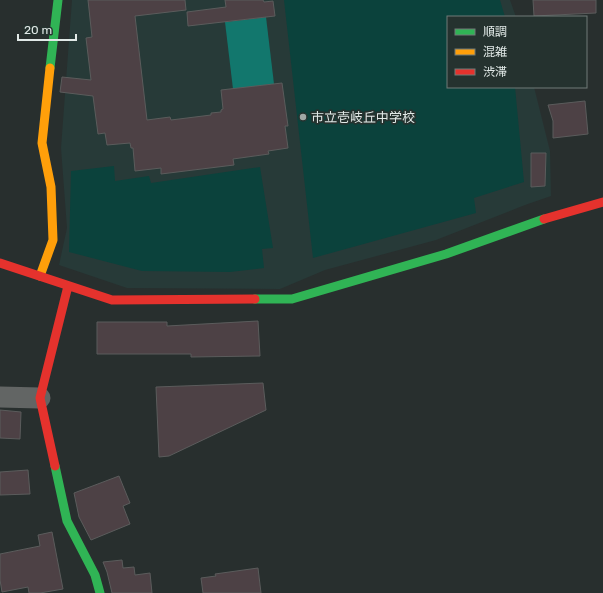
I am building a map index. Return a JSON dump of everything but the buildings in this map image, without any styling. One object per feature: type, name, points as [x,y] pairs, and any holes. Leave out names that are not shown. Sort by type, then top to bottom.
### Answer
[{"type":"street","points":[[40,276],[52,240],[51,187],[42,142],[58,0]]},
{"type":"street","points":[[0,263],[112,300],[292,300],[446,254],[546,218],[603,202]]},
{"type":"street","points":[[68,286],[40,398],[67,521],[94,575],[100,593]]},
{"type":"street","points":[[0,397],[40,398]]},
{"type":"shaded area","name":"市立壱岐丘中学校","points":[[72,0],[510,0],[516,16],[447,16],[447,88],[534,88],[550,151],[551,196],[436,240],[325,270],[280,289],[127,288],[59,265],[67,228],[61,148]]},
{"type":"shaded area","points":[[284,0],[500,0],[505,16],[447,16],[447,88],[515,88],[524,182],[474,198],[476,213],[313,258]]},
{"type":"shaded area","points":[[266,17],[274,84],[233,89],[225,22]]},
{"type":"shaded area","points":[[114,166],[115,181],[149,176],[151,183],[260,167],[273,248],[262,249],[264,268],[230,272],[142,271],[69,252],[71,171]]},
{"type":"traffic: fast","points":[[50,68],[58,0]]},
{"type":"traffic: fast","points":[[255,299],[292,299],[446,254],[544,219]]},
{"type":"traffic: fast","points":[[55,466],[67,521],[95,575],[100,593]]},
{"type":"traffic: slow","points":[[40,276],[53,240],[51,187],[42,143],[50,68]]},
{"type":"traffic: jam","points":[[544,219],[603,202]]},
{"type":"traffic: jam","points":[[0,263],[112,300],[255,299]]},
{"type":"traffic: jam","points":[[55,466],[40,398],[68,286]]},
{"type":"place","name":"市立壱岐丘中学校","points":[[303,117]]}]
